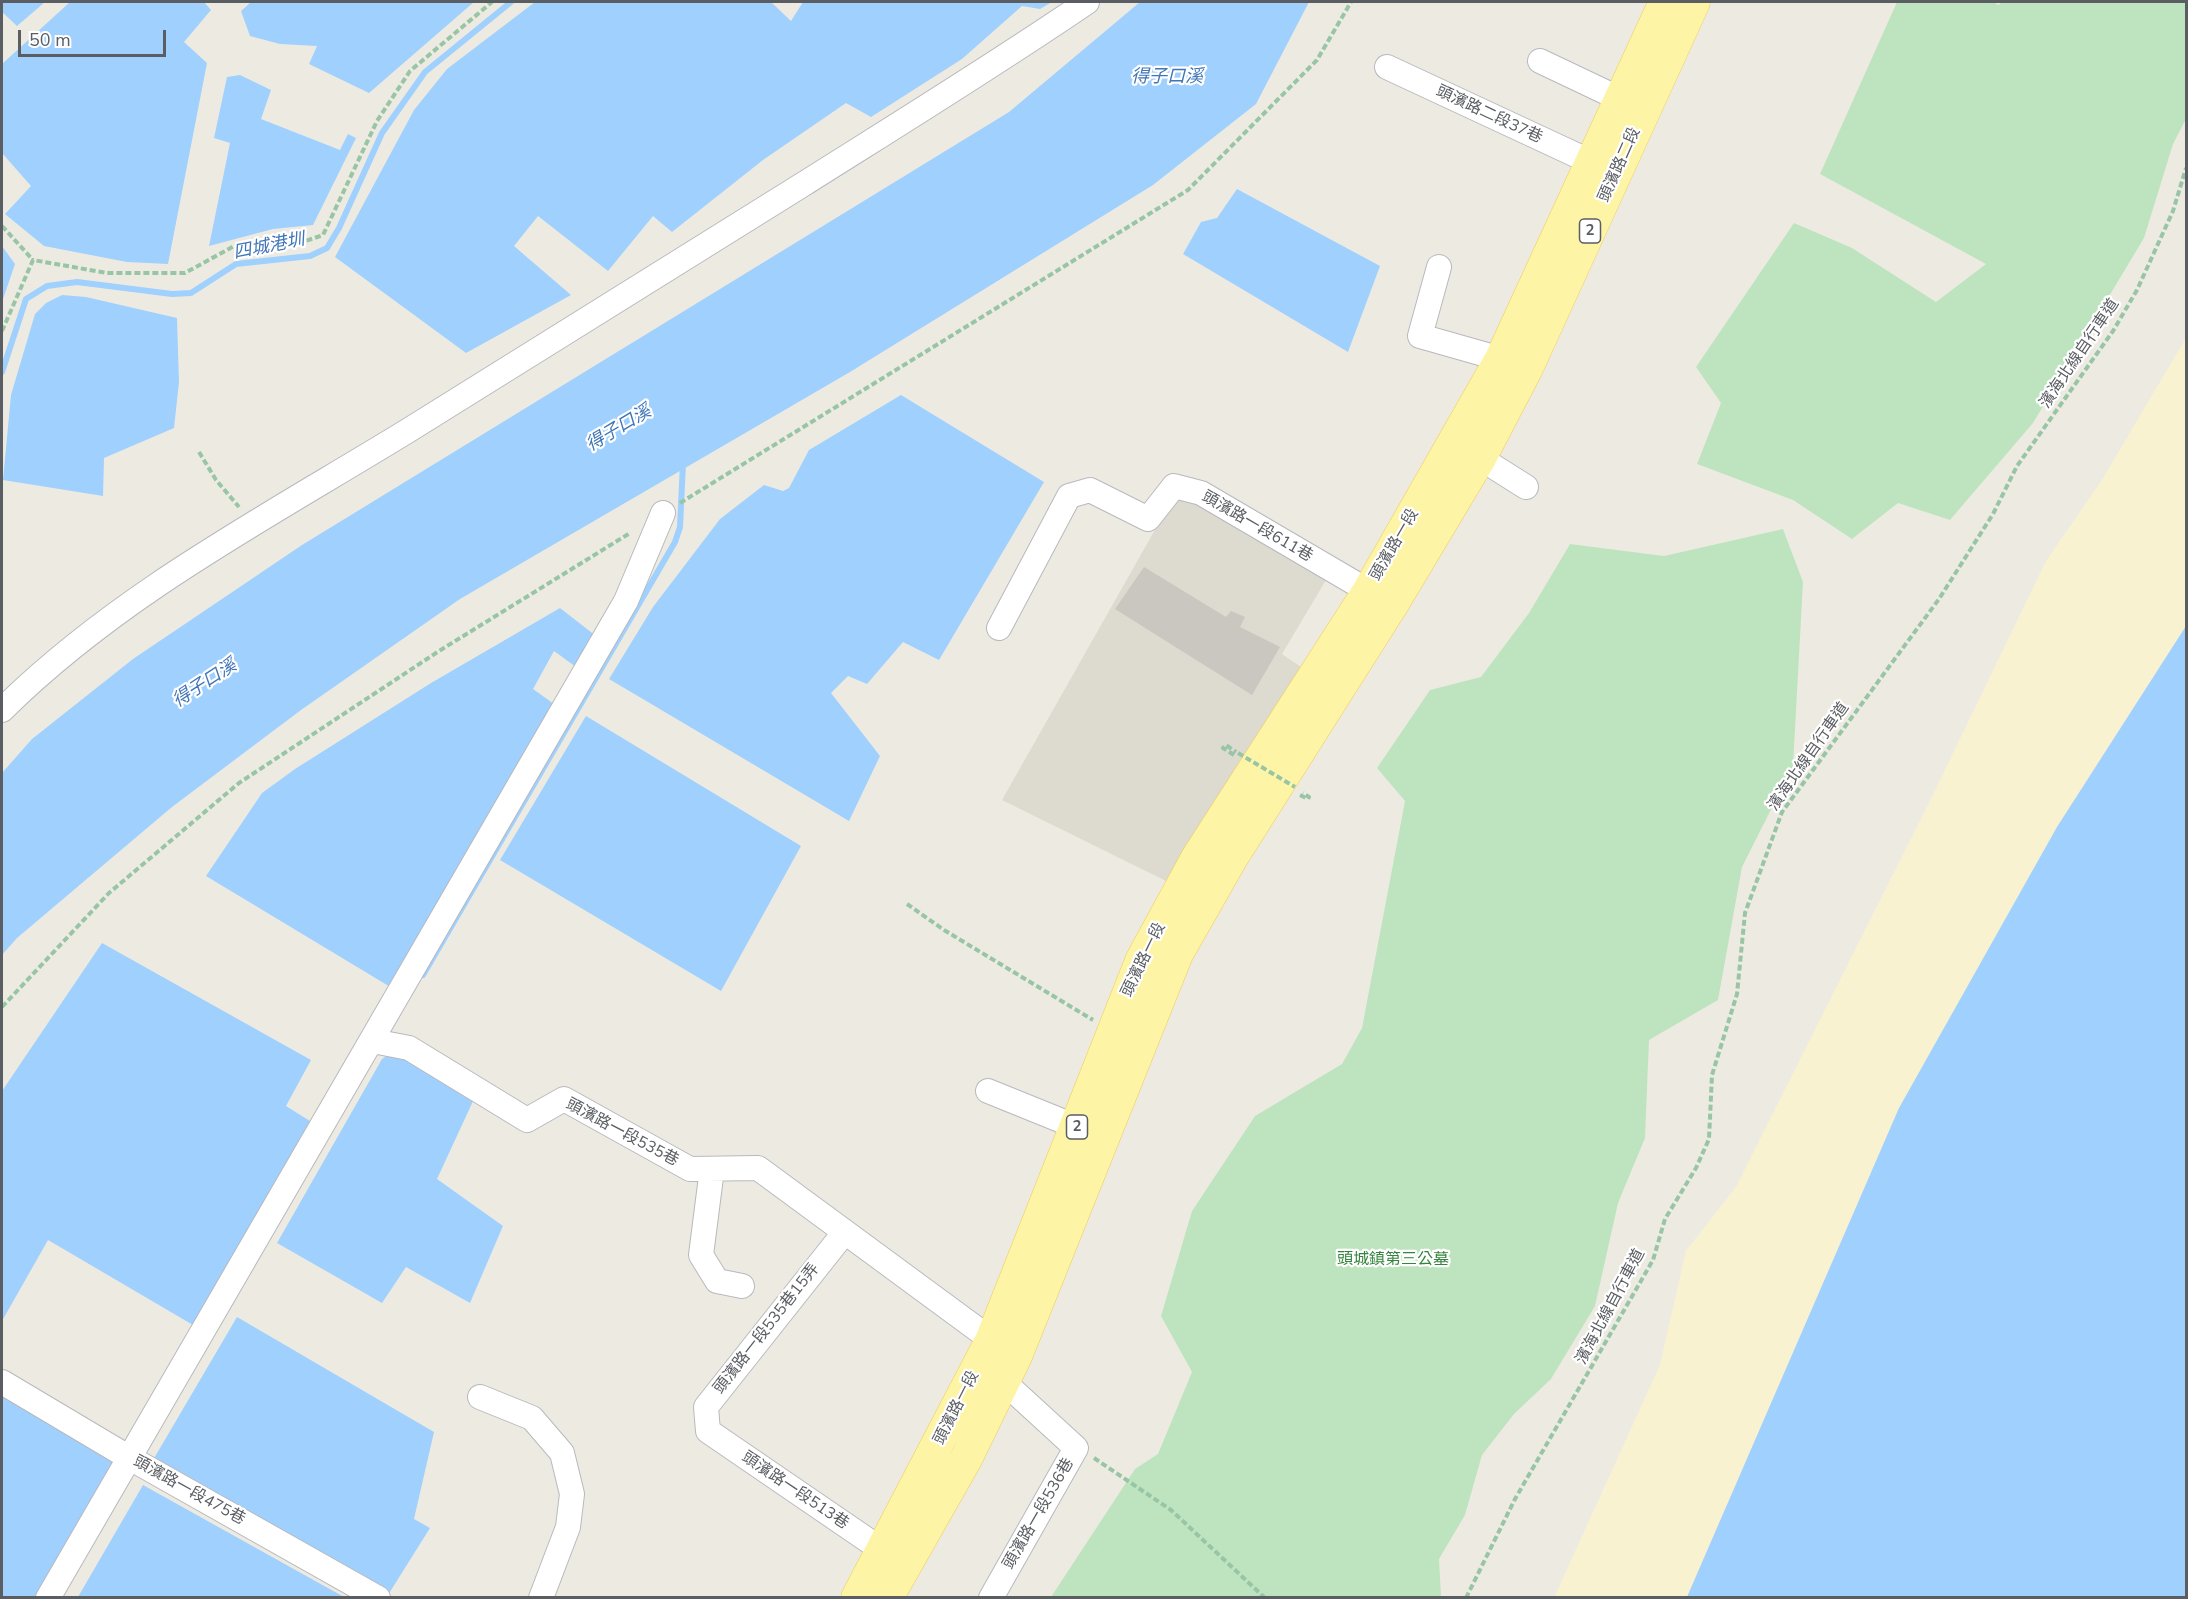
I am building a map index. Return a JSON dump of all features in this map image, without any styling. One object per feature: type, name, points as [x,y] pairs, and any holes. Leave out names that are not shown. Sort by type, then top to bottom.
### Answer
[{"type":"main road","name":"頭濱路二段","points":[[1480,458],[1527,368],[1604,168],[1620,99],[1665,2]]},
{"type":"main road","name":"頭濱路二段","points":[[1501,359],[1694,2]]},
{"type":"main road","name":"頭濱路一段","points":[[1380,598],[1501,359]]},
{"type":"main road","name":"頭濱路一段","points":[[887,1598],[967,1457],[997,1361],[1077,1127],[1112,1032],[1142,961],[1197,858],[1295,730],[1380,598],[1480,458]]},
{"type":"main road","name":"頭濱路一段","points":[[857,1598],[882,1550],[997,1361],[1177,954],[1231,858],[1295,730]]},
{"type":"lane","points":[[2,710],[45,667],[127,606],[248,527],[590,319],[1007,56],[1087,2]]},
{"type":"lane","points":[[1540,61],[1620,99]]},
{"type":"lane","name":"頭濱路二段37巷","points":[[1387,67],[1604,168]]},
{"type":"lane","points":[[1439,267],[1420,336],[1501,359]]},
{"type":"lane","points":[[1480,458],[1526,487]]},
{"type":"lane","name":"頭濱路一段611巷","points":[[999,628],[1070,496],[1090,490],[1148,519],[1174,486],[1201,493],[1380,598]]},
{"type":"lane","points":[[48,1598],[128,1457],[373,1041],[626,601],[663,513]]},
{"type":"lane","name":"頭濱路一段535巷","points":[[373,1041],[409,1048],[527,1120],[564,1099],[690,1169],[758,1168],[844,1233],[997,1361]]},
{"type":"lane","points":[[988,1091],[1077,1127]]},
{"type":"lane","points":[[712,1169],[701,1255],[717,1281],[742,1286]]},
{"type":"lane","name":"頭濱路一段535巷15弄","points":[[708,1431],[706,1407],[844,1233]]},
{"type":"lane","name":"頭濱路一段536巷","points":[[991,1598],[1076,1448],[997,1361]]},
{"type":"lane","name":"頭濱路一段475巷","points":[[2,1382],[128,1457],[378,1598]]},
{"type":"lane","points":[[480,1397],[532,1418],[562,1453],[572,1494],[568,1527],[541,1598]]},
{"type":"lane","name":"頭濱路一段513巷","points":[[708,1431],[882,1550]]},
{"type":"path","points":[[2,226],[33,260],[107,273],[185,273],[237,245],[294,244],[323,235],[377,121],[410,71],[492,2]]},
{"type":"path","name":"濱海北線自行車道","points":[[1466,1598],[1515,1499],[1653,1260],[1665,1219],[1696,1168],[1709,1139],[1712,1075],[1737,994],[1745,913],[1782,812],[1939,599],[1993,514],[2017,466],[2113,331],[2137,290],[2173,211],[2187,168]]},
{"type":"path","points":[[2,331],[33,260]]},
{"type":"path","points":[[199,452],[216,480],[239,506],[248,527]]},
{"type":"path","points":[[1232,754],[1223,748],[1226,745],[1294,787]]},
{"type":"path","points":[[907,904],[944,930],[1112,1032]]},
{"type":"path","points":[[1076,1448],[1108,1465],[1171,1510],[1265,1598]]},
{"type":"shaded area","points":[[1185,498],[1329,575],[1282,654],[1304,669],[1168,882],[1002,800],[1169,505]]},
{"type":"green space","points":[[1897,2],[1992,2],[1999,5],[2001,2],[2186,2],[2186,119],[2173,144],[2144,238],[2033,423],[1950,520],[1898,503],[1852,539],[1793,500],[1697,464],[1721,403],[1696,367],[1794,223],[1852,248],[1936,302],[1986,264],[1820,174]]},
{"type":"green space","name":"頭城鎮第三公墓","points":[[1783,529],[1803,582],[1793,766],[1742,867],[1718,1000],[1649,1040],[1645,1138],[1618,1203],[1595,1306],[1551,1379],[1514,1414],[1482,1455],[1465,1515],[1439,1559],[1441,1597],[1051,1597],[1135,1469],[1158,1454],[1192,1372],[1161,1316],[1192,1211],[1255,1116],[1342,1064],[1362,1028],[1405,801],[1377,768],[1430,690],[1481,677],[1529,613],[1570,544],[1664,556]]},
{"type":"sand","points":[[2186,338],[2186,626],[2057,827],[1899,1108],[1687,1597],[1554,1598],[1660,1365],[1686,1251],[1736,1187],[1931,799],[2046,561],[2102,480]]},
{"type":"water","points":[[2,2],[45,2],[17,26],[2,12]]},
{"type":"water","points":[[70,2],[204,2],[211,10],[184,42],[207,63],[168,264],[127,262],[44,246],[5,214],[31,186],[2,153],[2,64]]},
{"type":"water","points":[[251,2],[474,2],[369,93],[309,64],[317,46],[280,44],[250,36],[241,11]]},
{"type":"water","points":[[535,2],[771,2],[791,21],[803,2],[1052,2],[1040,9],[1022,6],[962,59],[871,117],[846,103],[763,160],[672,232],[653,216],[608,271],[538,216],[514,246],[571,295],[466,353],[335,257],[414,110],[447,69]]},
{"type":"water","name":"得子口溪","points":[[1140,2],[1309,2],[1256,104],[1153,185],[850,372],[460,599],[301,710],[172,807],[17,938],[2,955],[2,773],[32,739],[133,659],[302,545],[1009,112]]},
{"type":"water","points":[[240,75],[271,90],[261,119],[340,150],[348,134],[356,138],[313,225],[273,229],[209,246],[230,143],[214,138],[227,77]]},
{"type":"water","points":[[1237,189],[1380,266],[1348,352],[1183,254],[1201,222],[1217,218]]},
{"type":"water","points":[[2,246],[15,264],[2,302]]},
{"type":"water","points":[[62,295],[86,297],[177,318],[179,382],[174,428],[104,458],[103,496],[3,480],[11,395],[35,314],[46,303]]},
{"type":"water","points":[[901,395],[1044,482],[939,660],[903,642],[867,684],[848,676],[831,693],[880,756],[849,821],[609,679],[653,607],[720,519],[764,485],[783,491],[789,488],[809,450]]},
{"type":"water","points":[[560,608],[596,636],[576,667],[554,651],[533,689],[554,704],[392,988],[206,876],[262,793],[295,769],[431,683]]},
{"type":"water","points":[[2186,626],[2186,1597],[1687,1597],[1899,1108],[2057,827]]},
{"type":"water","points":[[586,716],[801,846],[721,991],[500,860]]},
{"type":"water","points":[[102,943],[311,1060],[286,1106],[310,1121],[193,1325],[48,1240],[2,1321],[2,1091]]},
{"type":"water","points":[[392,1052],[474,1099],[437,1179],[503,1226],[470,1303],[406,1267],[382,1303],[277,1243],[382,1059]]},
{"type":"water","points":[[237,1317],[434,1432],[414,1519],[430,1528],[388,1595],[153,1460]]},
{"type":"water","points":[[2,1394],[116,1463],[35,1597],[2,1598]]},
{"type":"water","points":[[143,1485],[344,1597],[78,1597]]},
{"type":"building","points":[[1144,567],[1226,617],[1231,611],[1245,617],[1240,627],[1280,647],[1252,695],[1115,609]]},
{"type":"waterway","name":"四城港圳","points":[[2,372],[26,299],[47,286],[77,282],[172,294],[191,293],[236,264],[310,256],[327,248],[339,228],[382,133],[425,72],[511,2]]},
{"type":"waterway","points":[[423,975],[675,542],[680,527],[683,463]]}]
